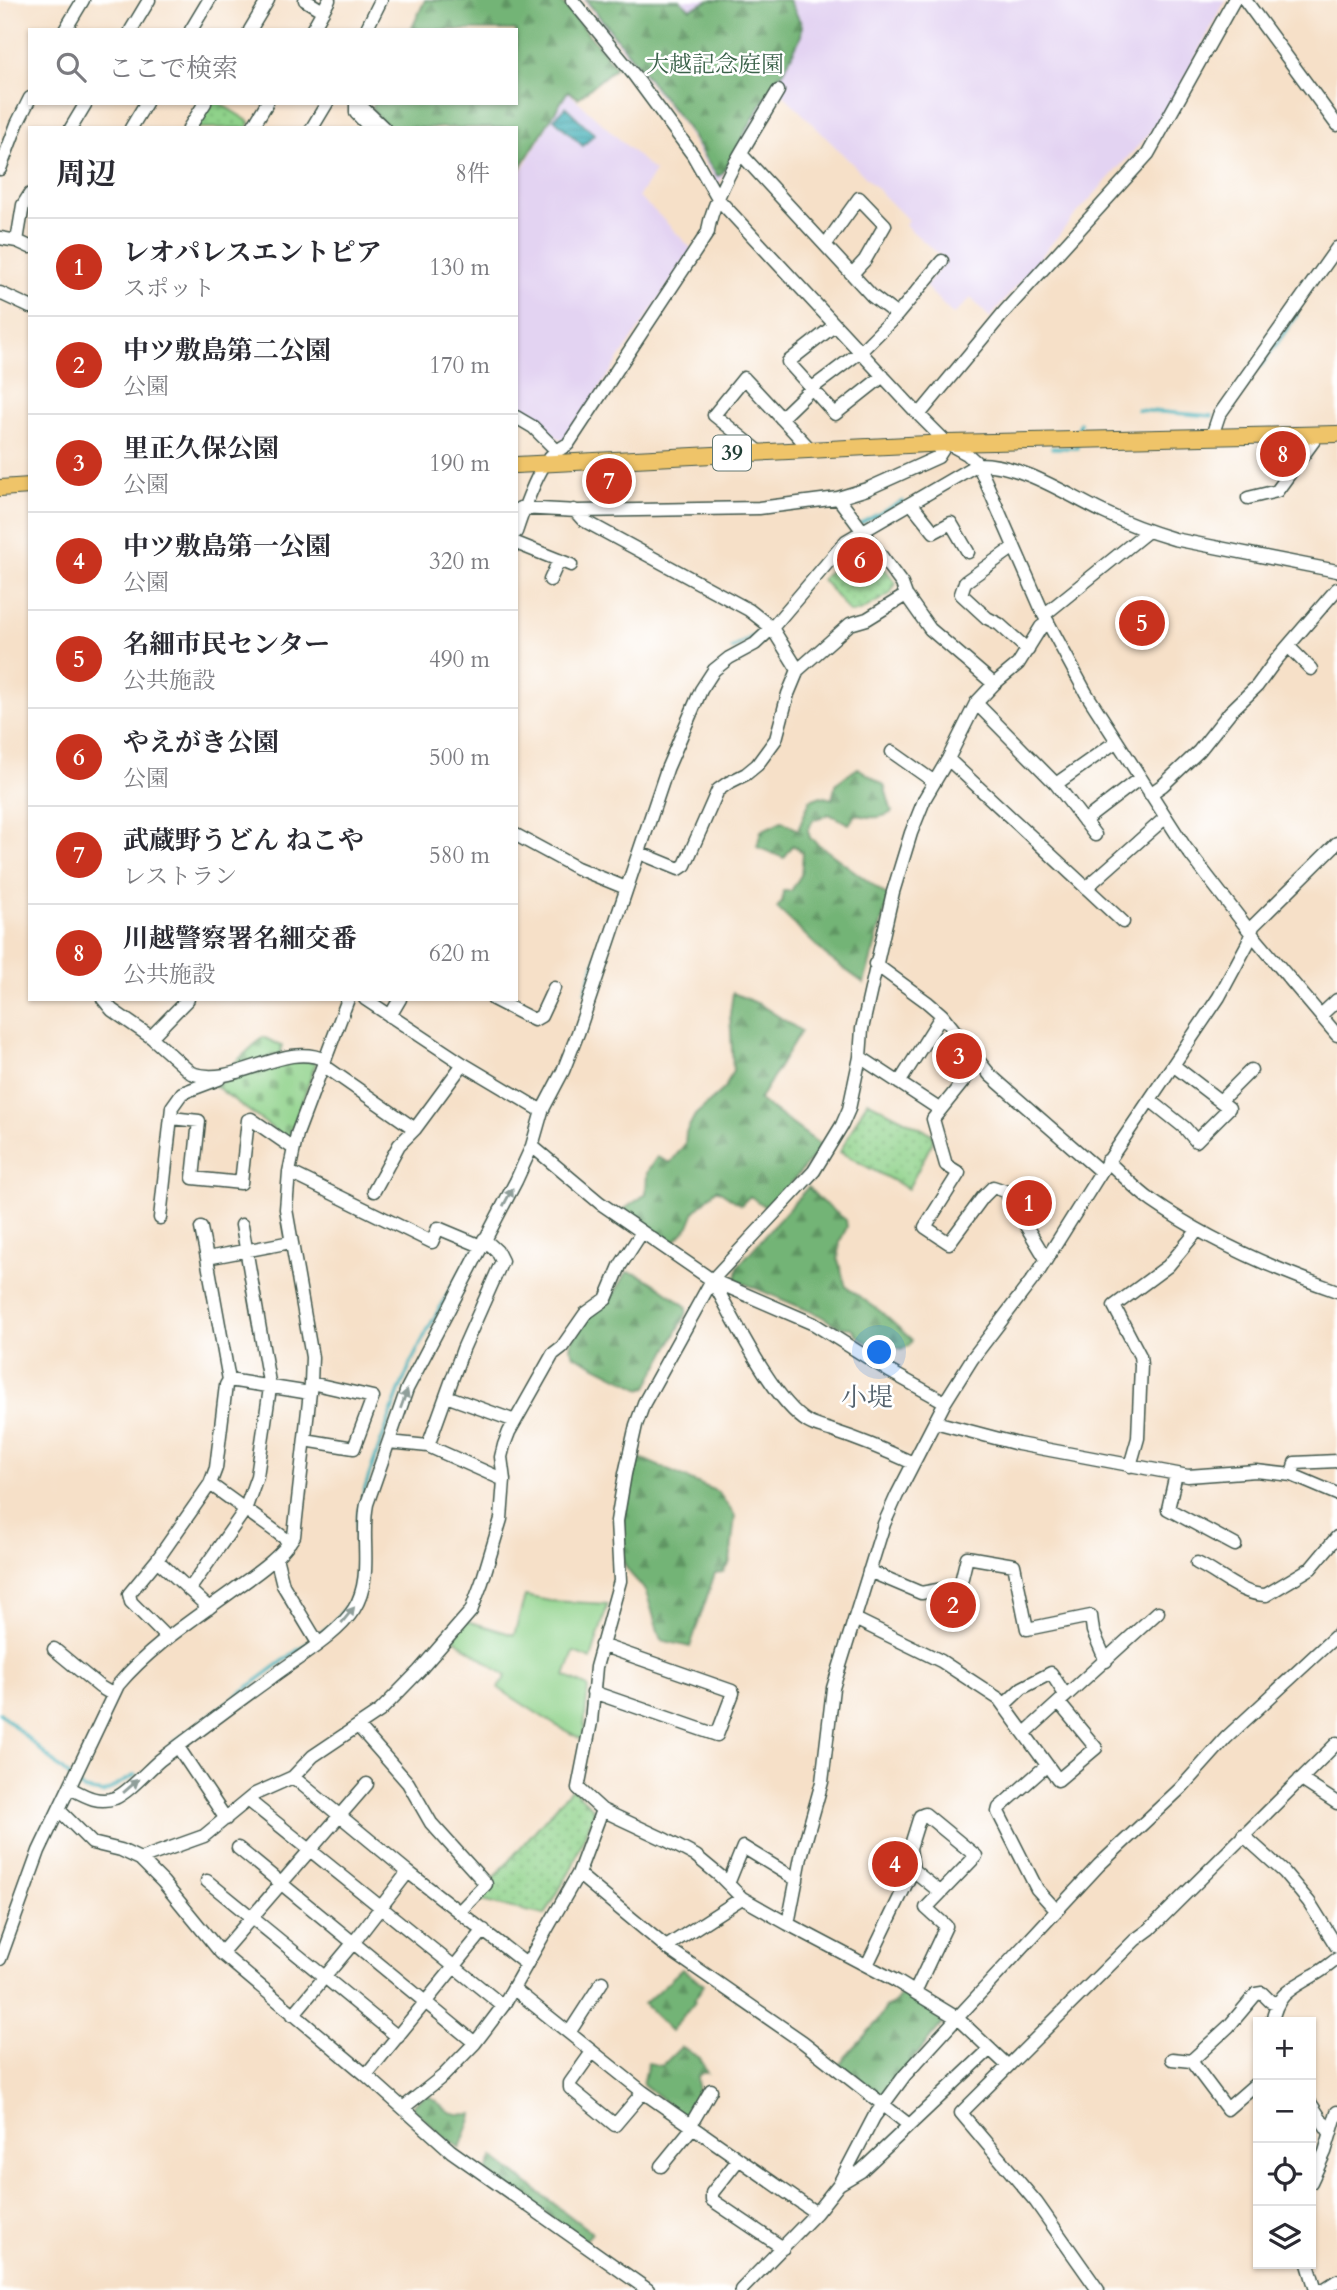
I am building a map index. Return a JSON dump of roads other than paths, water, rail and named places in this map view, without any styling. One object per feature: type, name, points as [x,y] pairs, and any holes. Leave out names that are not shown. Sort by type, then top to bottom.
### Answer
[{"type":"main road","name":"39","points":[[518,465],[947,443],[1337,434]]},
{"type":"main road","points":[[0,488],[28,486]]},
{"type":"street","points":[[66,28],[83,0]]},
{"type":"street","points":[[132,28],[149,0]]},
{"type":"street","points":[[192,28],[209,0]]},
{"type":"street","points":[[251,28],[268,0]]},
{"type":"street","points":[[305,0],[326,5],[313,28]]},
{"type":"street","points":[[367,28],[381,0]]},
{"type":"street","points":[[572,0],[634,75],[693,155],[718,200],[919,415],[947,443],[967,454],[978,464],[1046,618],[1086,693],[1166,818],[1251,933],[1337,1035]]},
{"type":"street","points":[[919,415],[1005,311],[1148,154],[1234,0]]},
{"type":"street","points":[[1245,0],[1337,125]]},
{"type":"street","points":[[778,91],[718,200],[708,232],[568,444],[545,464],[520,508],[759,508],[838,498],[867,489],[938,457],[947,443]]},
{"type":"street","points":[[0,169],[28,102]]},
{"type":"street","points":[[72,126],[85,105]]},
{"type":"street","points":[[132,126],[145,105]]},
{"type":"street","points":[[191,126],[204,105]]},
{"type":"street","points":[[253,126],[266,105]]},
{"type":"street","points":[[313,126],[326,105]]},
{"type":"street","points":[[356,105],[356,113],[368,126]]},
{"type":"street","points":[[358,105],[382,126]]},
{"type":"street","points":[[741,154],[872,296],[897,315]]},
{"type":"street","points":[[0,238],[24,244],[23,205],[28,197]]},
{"type":"street","points":[[826,244],[859,198],[886,225],[865,260],[852,274]]},
{"type":"street","points":[[1212,436],[1219,415],[1337,248]]},
{"type":"street","points":[[780,418],[811,389],[860,352],[897,315],[942,261]]},
{"type":"street","points":[[1324,266],[1337,274]]},
{"type":"street","points":[[0,293],[28,306]]},
{"type":"street","points":[[835,325],[788,362],[811,389],[835,414],[883,376]]},
{"type":"street","points":[[760,452],[714,415],[744,378],[811,450]]},
{"type":"street","points":[[518,417],[533,427],[557,451]]},
{"type":"street","points":[[1248,498],[1277,491],[1318,435]]},
{"type":"street","points":[[70,1788],[102,1801],[118,1797],[316,1639],[336,1629],[354,1610],[366,1572],[365,1513],[407,1389],[532,1146],[542,1111],[564,1071],[667,769],[701,691],[714,670],[729,658],[755,644],[772,628],[860,527],[911,503],[978,464],[997,464],[1034,478],[1148,531],[1186,542],[1337,571]]},
{"type":"street","points":[[838,498],[902,584],[905,595],[930,629],[994,684]]},
{"type":"street","points":[[911,503],[934,532],[951,523],[968,552]]},
{"type":"street","points":[[574,510],[583,520],[749,610],[772,628],[798,670]]},
{"type":"street","points":[[1008,2066],[957,2018],[867,1965],[742,1898],[696,1856],[601,1810],[578,1788],[591,1722],[596,1667],[620,1581],[617,1521],[636,1425],[649,1393],[712,1280],[814,1171],[849,1109],[875,964],[911,833],[933,781],[948,759],[976,703],[1018,664],[1046,618],[1148,531]]},
{"type":"street","points":[[518,544],[565,562],[550,580]]},
{"type":"street","points":[[1014,547],[965,582],[961,594],[1028,650]]},
{"type":"street","points":[[1150,794],[1199,751],[1337,589]]},
{"type":"street","points":[[640,853],[679,869],[685,865],[718,790],[757,765],[776,739],[788,694],[798,670],[850,624],[867,619],[905,595]]},
{"type":"street","points":[[1288,646],[1311,669]]},
{"type":"street","points":[[976,703],[1056,784],[1095,835]]},
{"type":"street","points":[[1056,784],[1117,741]]},
{"type":"street","points":[[892,752],[933,781]]},
{"type":"street","points":[[948,759],[1123,922]]},
{"type":"street","points":[[1084,821],[1140,778]]},
{"type":"street","points":[[1086,888],[1166,818]]},
{"type":"street","points":[[518,836],[577,869],[626,888]]},
{"type":"street","points":[[788,1924],[811,1818],[822,1782],[833,1688],[884,1524],[913,1463],[945,1402],[972,1359],[1046,1259],[1104,1167],[1219,997],[1248,943],[1253,926],[1337,844]]},
{"type":"street","points":[[875,964],[942,1015],[978,1063],[1104,1167],[1198,1230],[1290,1275],[1337,1292]]},
{"type":"street","points":[[497,1001],[534,1020],[541,1016],[554,988]]},
{"type":"street","points":[[1321,1016],[1337,1000]]},
{"type":"street","points":[[105,1001],[112,1010],[151,1037],[191,1073],[229,1075]]},
{"type":"street","points":[[151,1037],[186,1001]]},
{"type":"street","points":[[0,1959],[39,1851],[113,1694],[126,1675],[167,1638],[276,1557],[295,1536],[312,1357],[286,1209],[289,1172],[293,1148],[347,1001]]},
{"type":"street","points":[[368,1001],[463,1064],[542,1111]]},
{"type":"street","points":[[390,1016],[399,1001]]},
{"type":"street","points":[[899,1083],[942,1015]]},
{"type":"street","points":[[160,1218],[172,1107],[182,1093],[229,1075],[265,1063],[316,1055],[415,1129]]},
{"type":"street","points":[[860,1057],[940,1109]]},
{"type":"street","points":[[978,1063],[933,1119],[946,1165],[959,1173],[926,1227],[948,1243],[993,1187],[1006,1191],[1046,1259]]},
{"type":"street","points":[[374,1191],[399,1145],[415,1129],[463,1064]]},
{"type":"street","points":[[1150,1100],[1185,1128],[1196,1141],[1228,1108],[1173,1065]]},
{"type":"street","points":[[1220,1101],[1251,1070]]},
{"type":"street","points":[[171,1118],[199,1121],[193,1178],[241,1183],[248,1120],[251,1119],[293,1148]]},
{"type":"street","points":[[532,1146],[600,1203],[712,1280],[814,1324],[945,1402]]},
{"type":"street","points":[[289,1172],[432,1242],[438,1228],[497,1251],[502,1261],[478,1311],[428,1446]]},
{"type":"street","points":[[189,1590],[245,1510],[257,1476],[270,1388],[243,1225]]},
{"type":"street","points":[[167,1638],[129,1598],[131,1590],[157,1560],[210,1484],[216,1468],[226,1385],[229,1380],[201,1228]]},
{"type":"street","points":[[1130,1466],[1138,1438],[1141,1365],[1140,1356],[1114,1307],[1168,1266],[1198,1230]]},
{"type":"street","points":[[140,1859],[204,1836],[255,1794],[292,1777],[313,1756],[380,1711],[471,1611],[501,1519],[504,1480],[501,1457],[515,1421],[553,1354],[562,1347],[585,1314],[606,1299],[621,1266],[642,1232]]},
{"type":"street","points":[[206,1258],[291,1242]]},
{"type":"street","points":[[712,1280],[763,1369],[785,1402],[799,1416],[814,1425],[913,1463]]},
{"type":"street","points":[[229,1380],[270,1388],[311,1388],[373,1397],[354,1448],[305,1440]]},
{"type":"street","points":[[446,1396],[515,1421]]},
{"type":"street","points":[[935,1422],[971,1433],[1188,1476],[1256,1471],[1292,1475],[1337,1494]]},
{"type":"street","points":[[388,1441],[428,1446],[504,1480]]},
{"type":"street","points":[[1292,1475],[1295,1463],[1337,1461]]},
{"type":"street","points":[[1176,1474],[1168,1509],[1236,1545]]},
{"type":"street","points":[[210,1484],[290,1542]]},
{"type":"street","points":[[1196,1563],[1232,1584],[1266,1595],[1311,1567],[1337,1537]]},
{"type":"street","points":[[276,1557],[283,1585],[316,1639]]},
{"type":"street","points":[[869,1571],[921,1593],[960,1586],[967,1557],[1014,1565],[1027,1629],[1091,1616],[1093,1631],[1106,1661]]},
{"type":"street","points":[[157,1560],[209,1608]]},
{"type":"street","points":[[1026,1733],[1158,1612]]},
{"type":"street","points":[[855,1619],[941,1661],[990,1692],[1026,1733],[1058,1780],[1096,1748],[1062,1699],[1051,1673],[1022,1688],[1004,1705]]},
{"type":"street","points":[[741,2290],[816,2213],[839,2184],[874,2117],[905,2075],[1056,1910],[1143,1821],[1181,1788],[1226,1738],[1337,1634]]},
{"type":"street","points":[[593,1692],[717,1735],[733,1693],[601,1645]]},
{"type":"street","points":[[54,1648],[100,1687],[113,1694]]},
{"type":"street","points":[[358,1726],[400,1773],[432,1823],[486,1884],[459,1912]]},
{"type":"street","points":[[1098,2290],[1036,2202],[961,2113],[1337,1743]]},
{"type":"street","points":[[178,1747],[226,1819]]},
{"type":"street","points":[[1046,1766],[999,1808],[998,1812],[1037,1889],[1056,1910]]},
{"type":"street","points":[[292,1777],[526,1964]]},
{"type":"street","points":[[1300,1779],[1337,1803]]},
{"type":"street","points":[[221,1953],[368,1784]]},
{"type":"street","points":[[248,1801],[503,2006]]},
{"type":"street","points":[[59,1810],[92,1843],[121,1850],[140,1859],[173,1894],[221,1953],[366,2075],[451,2151],[648,2290]]},
{"type":"street","points":[[403,2108],[443,2076],[475,2043],[503,2006],[578,1874],[601,1810]]},
{"type":"street","points":[[867,1965],[913,1870],[910,1847],[920,1816],[925,1814],[976,1856],[926,1908],[946,1926],[915,1992]]},
{"type":"street","points":[[1243,1835],[1284,1872],[1309,1902],[1337,1947]]},
{"type":"street","points":[[728,1884],[743,1847],[797,1880]]},
{"type":"street","points":[[238,1848],[475,2043]]},
{"type":"street","points":[[913,1870],[940,1892]]},
{"type":"street","points":[[293,2015],[408,1872]]},
{"type":"street","points":[[578,1874],[666,1947],[803,2042],[909,2125]]},
{"type":"street","points":[[207,1881],[398,2037]]},
{"type":"street","points":[[666,1947],[742,1898]]},
{"type":"street","points":[[366,2075],[484,1930]]},
{"type":"street","points":[[1273,2017],[1277,2003],[1292,1987],[1316,1975],[1337,1959]]},
{"type":"street","points":[[569,2033],[602,1982]]},
{"type":"street","points":[[514,1989],[643,2092],[816,2213]]},
{"type":"street","points":[[1191,2061],[1229,2026],[1256,1994],[1262,1993],[1270,2001],[1277,2003]]},
{"type":"street","points":[[839,2184],[861,2171],[990,2049]]},
{"type":"street","points":[[592,2052],[570,2083],[570,2088],[615,2126],[643,2092]]},
{"type":"street","points":[[1172,2059],[1191,2061],[1227,2109],[1253,2086]]},
{"type":"street","points":[[661,2166],[691,2127],[711,2090]]},
{"type":"street","points":[[1316,2112],[1330,2133]]},
{"type":"street","points":[[1316,2171],[1337,2112]]},
{"type":"street","points":[[739,2159],[712,2193],[712,2200],[783,2248]]},
{"type":"street","points":[[1310,2269],[1316,2290]]},
{"type":"street","points":[[1323,2290],[1337,2281]]},
{"type":"water","points":[[566,107],[594,134],[583,146],[554,119]]},
{"type":"waterway","points":[[1261,366],[1297,315]]},
{"type":"waterway","points":[[1137,410],[1212,416]]},
{"type":"waterway","points":[[1077,434],[1080,423]]},
{"type":"waterway","points":[[1052,448],[1077,448],[1077,445]]},
{"type":"waterway","points":[[861,523],[903,501]]},
{"type":"waterway","points":[[732,649],[758,633]]},
{"type":"waterway","points":[[585,992],[605,933]]},
{"type":"waterway","points":[[173,1743],[330,1626],[351,1598],[357,1574],[358,1516],[380,1444],[418,1349],[473,1250]]},
{"type":"waterway","points":[[0,1713],[84,1790],[103,1793],[135,1775]]},
{"type":"place","name":"川越警察署名細交番","points":[[1283,454]]},
{"type":"place","name":"武蔵野うどん ねこや","points":[[609,481]]},
{"type":"place","name":"やえがき公園","points":[[860,560]]},
{"type":"place","name":"名細市民センター","points":[[1142,623]]},
{"type":"place","name":"里正久保公園","points":[[959,1056]]},
{"type":"place","name":"レオパレスエントピア","points":[[1029,1203]]},
{"type":"place","name":"中ツ敷島第二公園","points":[[953,1605]]},
{"type":"place","name":"中ツ敷島第一公園","points":[[895,1864]]},
{"type":"district","name":"小堤","points":[[867,1397]]},
{"type":"park label","name":"大越記念庭園","points":[[715,64]]}]
